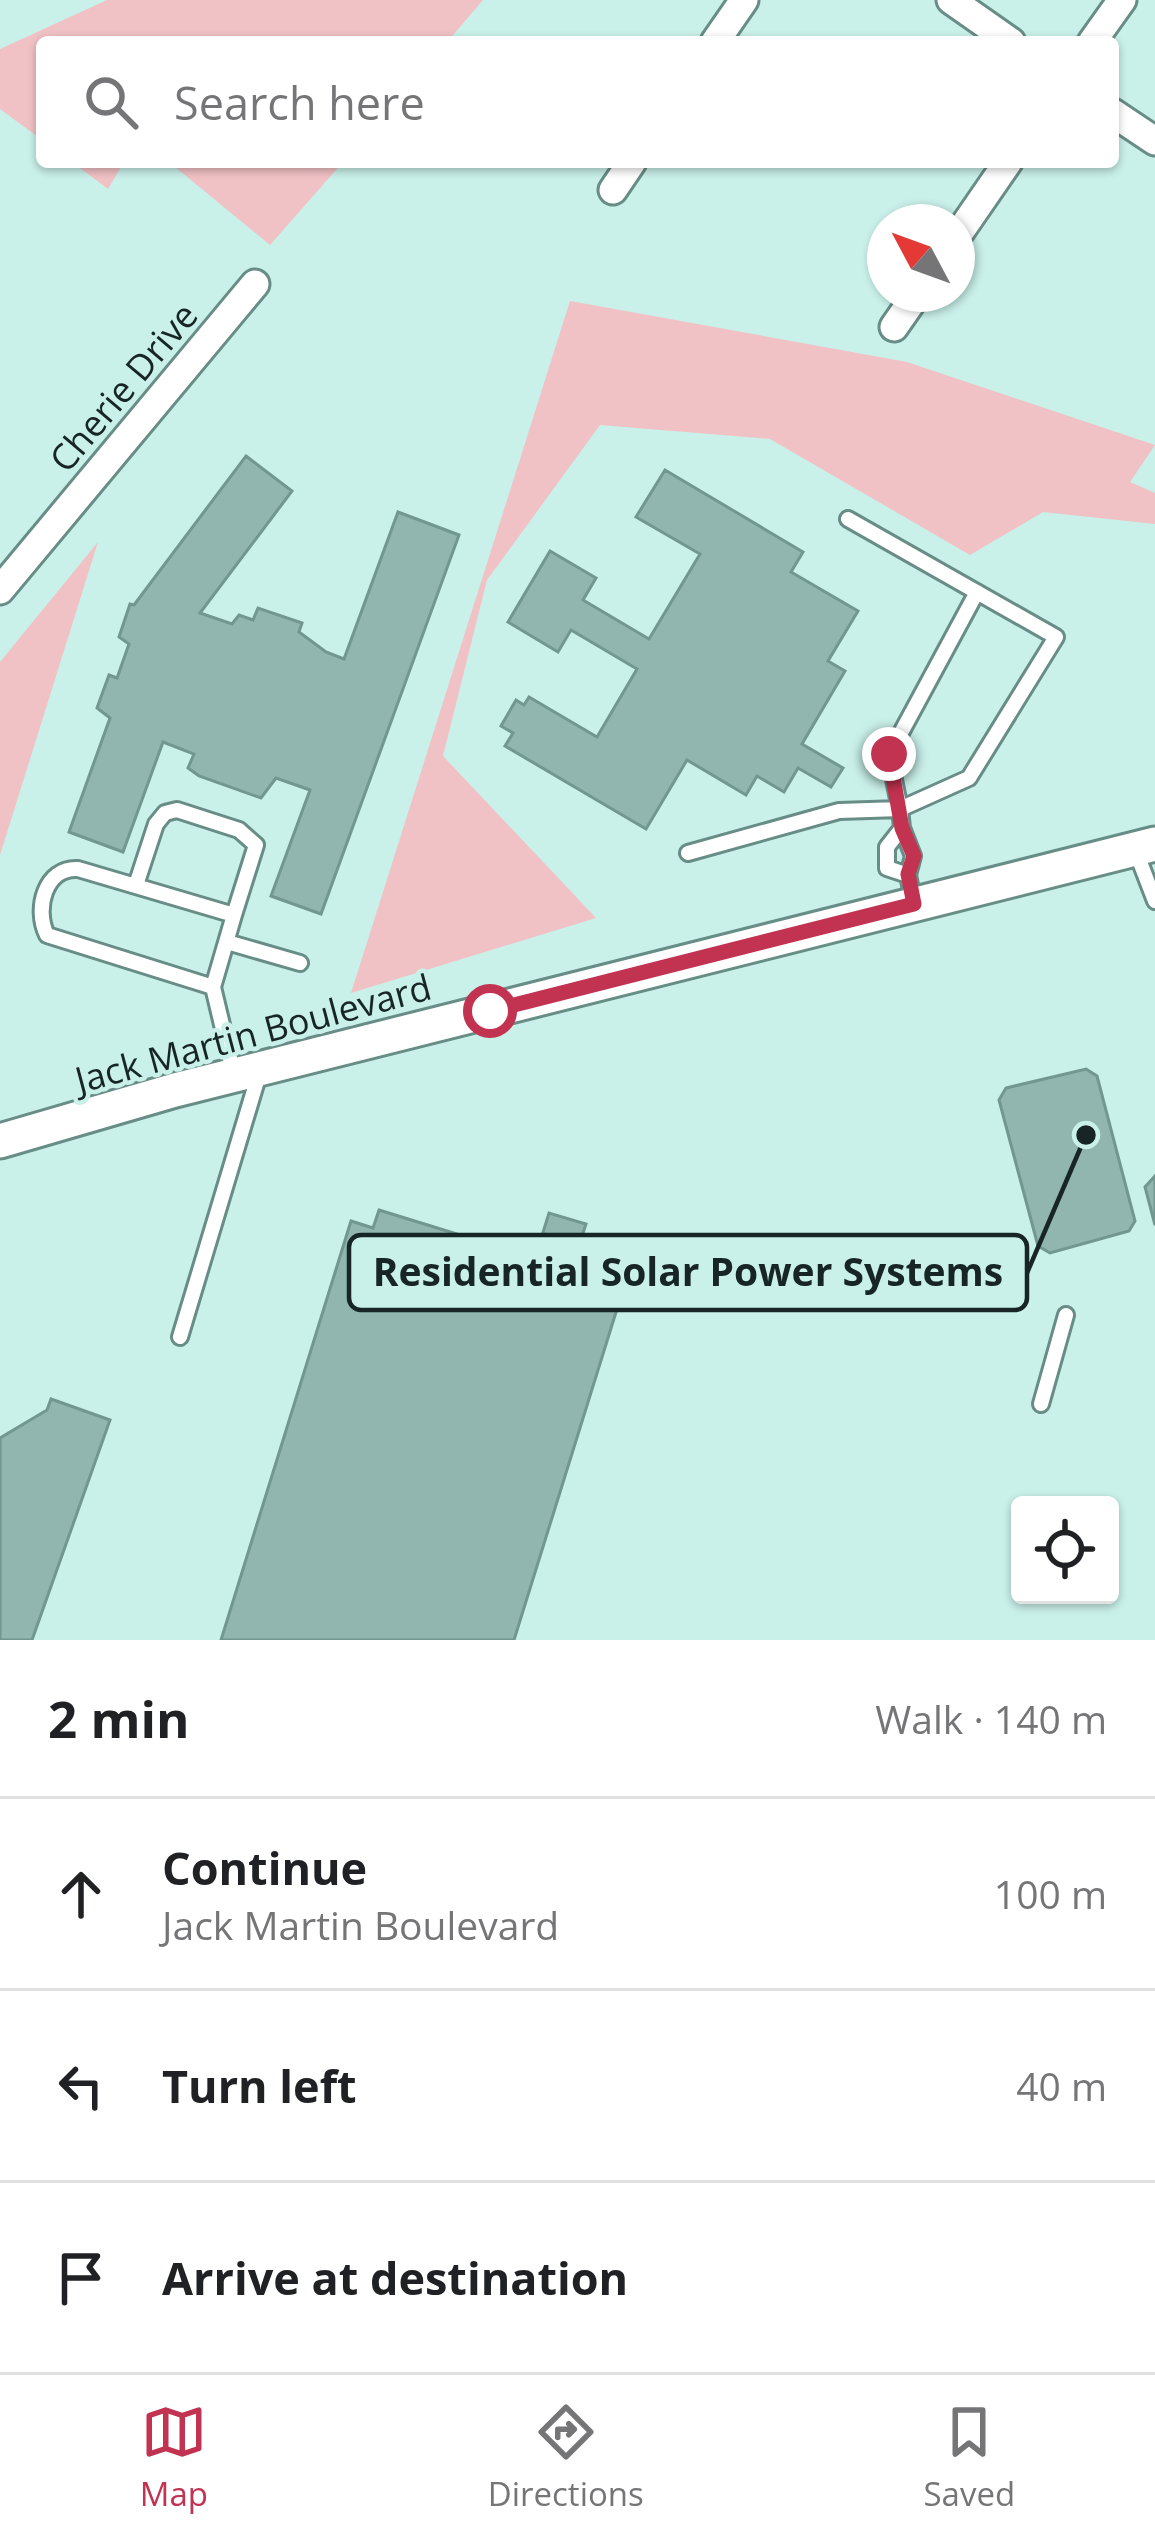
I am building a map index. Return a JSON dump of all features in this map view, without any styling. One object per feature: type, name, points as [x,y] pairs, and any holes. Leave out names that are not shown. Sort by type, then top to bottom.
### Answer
[{"type":"street","points":[[719,36],[743,0]]},
{"type":"street","points":[[951,0],[1002,36]]},
{"type":"street","points":[[1096,36],[1122,0]]},
{"type":"street","points":[[1119,117],[1155,141]]},
{"type":"street","points":[[613,190],[628,168]]},
{"type":"street","points":[[975,210],[1004,168]]},
{"type":"street","name":"Cherie Drive","points":[[0,590],[255,284]]},
{"type":"street","points":[[894,327],[904,312]]},
{"type":"street","name":"Jack Martin Boulevard","points":[[0,1141],[911,890],[1145,846]]},
{"type":"lane","points":[[688,853],[839,811],[900,809],[969,778],[1056,637],[848,519]]},
{"type":"lane","points":[[911,890],[887,868],[887,848],[902,828],[889,754],[977,592]]},
{"type":"lane","points":[[136,885],[156,824],[165,813],[177,810],[239,830],[256,845],[213,987],[247,1072],[179,1337]]},
{"type":"lane","points":[[1145,846],[1155,901]]},
{"type":"lane","points":[[213,987],[47,935],[41,923],[45,892],[64,868],[234,915]]},
{"type":"lane","points":[[227,942],[299,963]]},
{"type":"lane","points":[[1041,1404],[1066,1315]]},
{"type":"shaded area","points":[[107,0],[483,0],[452,36],[36,36],[36,136],[0,109],[0,49]]},
{"type":"shaded area","points":[[80,168],[120,168],[108,189]]},
{"type":"shaded area","points":[[176,168],[338,168],[270,245]]},
{"type":"shaded area","points":[[570,301],[907,362],[1155,445],[1130,482],[1155,493],[1155,524],[1043,512],[970,555],[770,439],[600,425],[487,580],[443,756],[596,918],[351,993]]},
{"type":"shaded area","points":[[98,542],[0,855],[0,662]]},
{"type":"building","points":[[246,456],[292,491],[200,613],[232,624],[239,615],[253,620],[258,608],[302,623],[299,632],[344,659],[398,512],[459,535],[321,914],[271,896],[310,790],[276,778],[261,798],[199,776],[188,768],[194,754],[163,742],[123,852],[69,832],[110,718],[97,708],[109,675],[117,678],[129,644],[119,637],[130,604],[134,605]]},
{"type":"building","points":[[665,470],[803,552],[791,572],[858,611],[828,661],[845,671],[802,744],[843,768],[831,787],[798,768],[784,792],[757,776],[746,795],[687,760],[646,829],[505,746],[513,733],[501,726],[516,700],[524,705],[529,697],[597,737],[637,669],[571,630],[558,652],[508,622],[550,551],[596,578],[583,600],[649,639],[700,554],[636,517]]},
{"type":"building","points":[[1086,1069],[1097,1076],[1135,1221],[1129,1231],[1050,1253],[1038,1246],[999,1100],[1006,1088]]},
{"type":"building","points":[[1155,1176],[1155,1225],[1145,1187]]},
{"type":"building","points":[[379,1210],[535,1258],[549,1213],[586,1224],[569,1276],[622,1293],[514,1640],[221,1640],[351,1221],[373,1228]]},
{"type":"building","points":[[51,1399],[110,1420],[32,1640],[0,1640],[0,1438],[47,1410]]},
{"type":"place","name":"Residential Solar Power Systems","points":[[1086,1135]]},
{"type":"route","points":[[490,1011],[914,904],[908,874],[914,856],[902,828],[889,754]]}]
